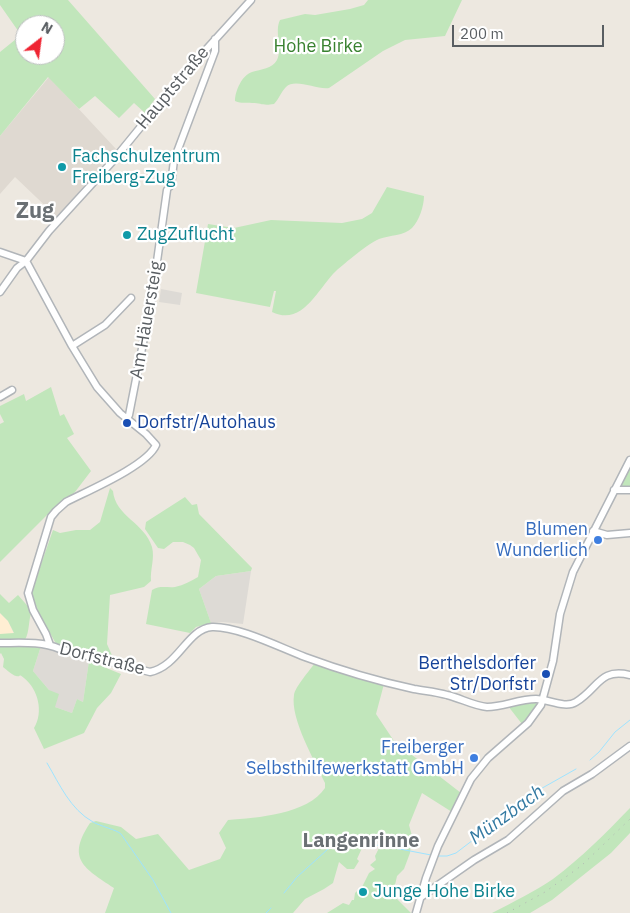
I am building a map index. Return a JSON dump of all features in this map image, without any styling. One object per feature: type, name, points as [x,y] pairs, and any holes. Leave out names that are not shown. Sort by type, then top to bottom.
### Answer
[{"type":"street","name":"Hauptstraße","points":[[0,292],[17,268],[26,261],[49,231],[112,162],[183,75],[251,0]]},
{"type":"street","name":"Am Häuersteig","points":[[127,420],[152,298],[168,188],[171,185],[174,160],[215,51],[215,39]]},
{"type":"street","points":[[0,252],[26,261]]},
{"type":"street","name":"Dorfstraße","points":[[26,261],[72,346],[101,393],[110,404],[152,439],[156,445],[151,453],[139,463],[66,502],[56,511],[48,523],[28,593],[33,610],[50,645],[150,672],[157,671],[169,664],[191,639],[202,630],[221,628],[240,632],[359,675],[447,695],[482,706],[494,706],[529,699],[570,704],[575,702],[608,674],[630,675]]},
{"type":"street","points":[[72,346],[106,325],[132,298]]},
{"type":"street","points":[[0,397],[12,390]]},
{"type":"street","points":[[416,913],[438,846],[471,779],[488,758],[528,723],[543,700],[553,662],[560,614],[573,572],[630,460]]},
{"type":"street","points":[[614,490],[630,490]]},
{"type":"street","points":[[593,531],[608,534],[630,533]]},
{"type":"street","points":[[0,643],[50,645]]},
{"type":"street","points":[[420,897],[474,860],[508,840],[563,791],[592,774],[630,746]]},
{"type":"shaded area","points":[[49,77],[116,149],[57,217],[15,177],[0,194],[0,136]]},
{"type":"shaded area","points":[[161,289],[182,293],[180,305],[159,302]]},
{"type":"shaded area","points":[[251,571],[243,624],[211,623],[199,589],[216,576]]},
{"type":"shaded area","points":[[0,613],[8,621],[14,634],[0,634]]},
{"type":"shaded area","points":[[41,646],[89,661],[83,702],[77,699],[72,713],[55,707],[49,690],[33,671]]},
{"type":"green space","points":[[0,0],[68,0],[155,99],[145,113],[134,103],[119,118],[95,96],[79,109],[48,77],[0,136],[0,52],[15,40],[15,65],[65,65],[65,15],[15,15],[15,26],[0,5]]},
{"type":"green space","name":"Hohe Birke","points":[[368,0],[462,0],[445,36],[405,40],[383,51],[329,88],[295,84],[286,87],[274,104],[264,105],[235,101],[238,88],[245,76],[269,67],[277,60],[279,55],[278,25],[280,20],[305,14],[315,15],[350,9],[364,5]]},
{"type":"green space","points":[[387,187],[424,196],[421,213],[415,225],[405,233],[379,239],[363,249],[336,271],[309,304],[301,310],[293,314],[283,315],[272,312],[276,291],[274,291],[270,307],[196,293],[208,224],[234,228],[271,220],[342,223],[362,219],[372,213]]},
{"type":"green space","points":[[51,387],[60,416],[64,414],[74,434],[67,438],[91,471],[75,492],[49,513],[0,562],[0,424],[4,422],[0,414],[0,406],[24,394],[26,401]]},
{"type":"green space","points":[[630,466],[630,486],[619,487]]},
{"type":"green space","points":[[110,488],[119,507],[148,539],[153,555],[151,581],[144,587],[110,595],[107,644],[114,660],[58,645],[50,633],[48,633],[31,593],[53,530],[60,533],[90,530],[100,522]]},
{"type":"green space","points":[[185,497],[192,505],[197,504],[199,514],[252,568],[251,571],[216,576],[199,589],[211,623],[196,627],[190,633],[146,624],[152,590],[161,587],[178,586],[198,577],[201,560],[194,548],[183,542],[173,542],[164,549],[158,548],[145,529],[146,522]]},
{"type":"green space","points":[[0,594],[9,603],[18,595],[32,611],[25,640],[0,641],[0,634],[14,633],[8,621],[0,613]]},
{"type":"green space","points":[[0,644],[41,646],[33,671],[49,690],[59,694],[55,707],[72,713],[77,699],[83,702],[89,661],[121,674],[111,693],[97,708],[84,733],[44,749],[34,728],[39,715],[36,694],[24,678],[20,675],[11,674],[3,667],[4,659],[0,654]]},
{"type":"green space","points":[[315,663],[384,684],[376,714],[394,741],[461,793],[452,812],[422,793],[409,825],[412,836],[410,853],[404,869],[397,876],[395,885],[389,891],[411,913],[327,913],[343,903],[349,905],[354,900],[355,893],[361,889],[369,873],[375,869],[370,865],[376,860],[375,856],[382,842],[380,840],[363,840],[357,859],[359,861],[354,869],[347,869],[339,862],[333,883],[305,899],[293,913],[105,913],[114,888],[87,868],[79,854],[79,846],[90,823],[96,821],[121,827],[136,839],[158,834],[189,870],[220,859],[226,848],[219,833],[228,820],[267,816],[294,809],[307,804],[325,788],[325,783],[299,728],[294,705],[294,695],[297,688]]},
{"type":"green space","points":[[534,701],[537,703],[536,706],[522,724],[508,706]]},
{"type":"green space","points":[[630,808],[630,833],[611,853],[552,900],[530,913],[492,913],[531,893],[553,879],[593,845]]},
{"type":"waterway","name":"Münzbach","points":[[590,760],[615,732],[630,720]]},
{"type":"waterway","points":[[47,763],[66,796],[85,817],[121,834],[153,880],[171,913]]},
{"type":"waterway","name":"Münzbach","points":[[438,856],[456,853],[537,791],[576,769]]},
{"type":"waterway","name":"Münzbach","points":[[284,893],[297,877],[328,849],[341,841],[384,846],[431,855]]},
{"type":"waterway","name":"Münzbach","points":[[266,913],[271,908]]},
{"type":"railway","points":[[507,913],[545,892],[581,866],[630,819]]},
{"type":"place","name":"Fachschulzentrum Freiberg-Zug","points":[[62,167]]},
{"type":"place","name":"ZugZuflucht","points":[[127,235]]},
{"type":"place","name":"Dorfstr/Autohaus","points":[[127,423]]},
{"type":"place","name":"Blumen Wunderlich","points":[[598,540]]},
{"type":"place","name":"Berthelsdorfer Str/Dorfstr","points":[[546,674]]},
{"type":"place","name":"Freiberger Selbsthilfewerkstatt GmbH","points":[[474,758]]},
{"type":"place","name":"Junge Hohe Birke","points":[[363,892]]},
{"type":"district","name":"Zug","points":[[35,212]]},
{"type":"district","name":"Langenrinne","points":[[361,841]]}]
